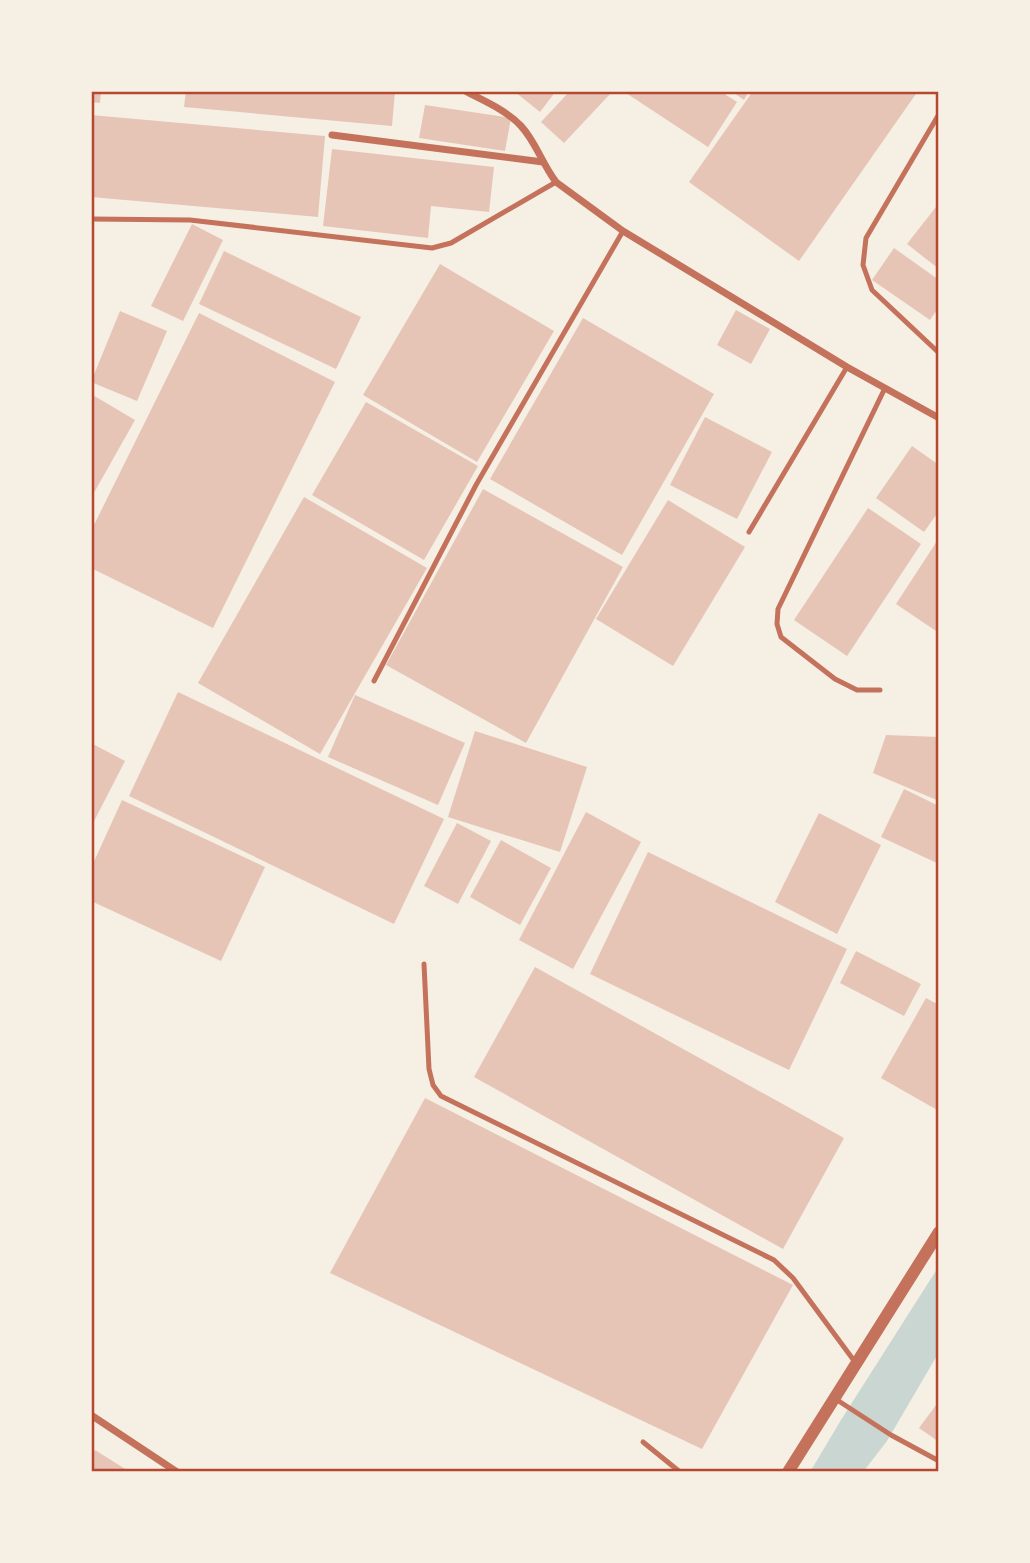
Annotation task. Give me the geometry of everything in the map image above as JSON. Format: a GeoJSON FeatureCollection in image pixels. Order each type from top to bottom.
{"type":"FeatureCollection","features":[{"type":"Feature","properties":{"kind":"street"},"geometry":{"type":"LineString","coordinates":[[465,91],[509,115],[522,127],[556,182],[623,231],[847,367],[939,418]]}},
{"type":"Feature","properties":{"kind":"street"},"geometry":{"type":"LineString","coordinates":[[332,135],[543,162]]}},
{"type":"Feature","properties":{"kind":"street"},"geometry":{"type":"LineString","coordinates":[[788,1472],[939,1232]]}},
{"type":"Feature","properties":{"kind":"street"},"geometry":{"type":"LineString","coordinates":[[91,1415],[177,1472]]}},
{"type":"Feature","properties":{"kind":"lane"},"geometry":{"type":"LineString","coordinates":[[939,114],[866,238],[863,265],[872,290],[939,353]]}},
{"type":"Feature","properties":{"kind":"lane"},"geometry":{"type":"LineString","coordinates":[[91,219],[190,220],[432,248],[451,243],[556,182]]}},
{"type":"Feature","properties":{"kind":"lane"},"geometry":{"type":"LineString","coordinates":[[374,681],[476,485],[623,231]]}},
{"type":"Feature","properties":{"kind":"lane"},"geometry":{"type":"LineString","coordinates":[[749,532],[847,367]]}},
{"type":"Feature","properties":{"kind":"lane"},"geometry":{"type":"LineString","coordinates":[[880,690],[857,690],[835,679],[781,636],[777,624],[778,609],[885,388]]}},
{"type":"Feature","properties":{"kind":"lane"},"geometry":{"type":"LineString","coordinates":[[424,964],[429,1069],[433,1085],[441,1096],[774,1260],[793,1278],[855,1363]]}},
{"type":"Feature","properties":{"kind":"lane"},"geometry":{"type":"LineString","coordinates":[[835,1398],[891,1435],[939,1461]]}},
{"type":"Feature","properties":{"kind":"lane"},"geometry":{"type":"LineString","coordinates":[[643,1442],[680,1472]]}},
{"type":"Feature","properties":{"kind":"shaded area"},"geometry":{"type":"Polygon","coordinates":[[[939,1266],[939,1352],[887,1441],[863,1472],[810,1472],[841,1420],[939,1266]]]}},
{"type":"Feature","properties":{"kind":"building"},"geometry":{"type":"Polygon","coordinates":[[[91,91],[101,91],[100,103],[91,102],[91,91]]]}},
{"type":"Feature","properties":{"kind":"building"},"geometry":{"type":"Polygon","coordinates":[[[186,91],[395,91],[392,126],[184,107],[186,91]]]}},
{"type":"Feature","properties":{"kind":"building"},"geometry":{"type":"Polygon","coordinates":[[[514,91],[556,91],[540,112],[514,91]]]}},
{"type":"Feature","properties":{"kind":"building"},"geometry":{"type":"Polygon","coordinates":[[[570,91],[611,93],[564,143],[541,122],[570,91]]]}},
{"type":"Feature","properties":{"kind":"building"},"geometry":{"type":"Polygon","coordinates":[[[623,91],[720,91],[737,102],[708,147],[623,91]]]}},
{"type":"Feature","properties":{"kind":"building"},"geometry":{"type":"Polygon","coordinates":[[[731,91],[749,91],[744,100],[731,91]]]}},
{"type":"Feature","properties":{"kind":"building"},"geometry":{"type":"Polygon","coordinates":[[[753,91],[918,91],[799,261],[689,182],[753,91]]]}},
{"type":"Feature","properties":{"kind":"building"},"geometry":{"type":"Polygon","coordinates":[[[425,105],[511,118],[505,151],[419,138],[425,105]]]}},
{"type":"Feature","properties":{"kind":"building"},"geometry":{"type":"Polygon","coordinates":[[[91,115],[325,136],[318,217],[91,197],[91,115]]]}},
{"type":"Feature","properties":{"kind":"building"},"geometry":{"type":"Polygon","coordinates":[[[332,149],[494,167],[489,212],[431,206],[428,238],[323,226],[332,149]]]}},
{"type":"Feature","properties":{"kind":"building"},"geometry":{"type":"Polygon","coordinates":[[[939,203],[939,269],[907,244],[939,203]]]}},
{"type":"Feature","properties":{"kind":"building"},"geometry":{"type":"Polygon","coordinates":[[[192,224],[223,240],[183,321],[151,306],[192,224]]]}},
{"type":"Feature","properties":{"kind":"building"},"geometry":{"type":"Polygon","coordinates":[[[894,248],[939,280],[939,307],[930,320],[872,280],[894,248]]]}},
{"type":"Feature","properties":{"kind":"building"},"geometry":{"type":"Polygon","coordinates":[[[224,251],[361,317],[336,369],[199,304],[224,251]]]}},
{"type":"Feature","properties":{"kind":"building"},"geometry":{"type":"Polygon","coordinates":[[[440,264],[554,331],[477,462],[363,395],[440,264]]]}},
{"type":"Feature","properties":{"kind":"building"},"geometry":{"type":"Polygon","coordinates":[[[736,310],[770,329],[751,364],[717,345],[736,310]]]}},
{"type":"Feature","properties":{"kind":"building"},"geometry":{"type":"Polygon","coordinates":[[[120,311],[167,331],[137,401],[91,382],[120,311]]]}},
{"type":"Feature","properties":{"kind":"building"},"geometry":{"type":"Polygon","coordinates":[[[199,313],[335,382],[213,628],[91,568],[91,531],[199,313]]]}},
{"type":"Feature","properties":{"kind":"building"},"geometry":{"type":"Polygon","coordinates":[[[583,318],[714,394],[622,555],[490,479],[583,318]]]}},
{"type":"Feature","properties":{"kind":"building"},"geometry":{"type":"Polygon","coordinates":[[[91,394],[135,420],[91,498],[91,394]]]}},
{"type":"Feature","properties":{"kind":"building"},"geometry":{"type":"Polygon","coordinates":[[[366,402],[478,466],[424,560],[312,495],[366,402]]]}},
{"type":"Feature","properties":{"kind":"building"},"geometry":{"type":"Polygon","coordinates":[[[705,417],[772,452],[737,519],[670,485],[705,417]]]}},
{"type":"Feature","properties":{"kind":"building"},"geometry":{"type":"Polygon","coordinates":[[[912,446],[939,465],[939,511],[924,532],[876,498],[912,446]]]}},
{"type":"Feature","properties":{"kind":"building"},"geometry":{"type":"Polygon","coordinates":[[[483,489],[623,567],[526,743],[386,665],[483,489]]]}},
{"type":"Feature","properties":{"kind":"building"},"geometry":{"type":"Polygon","coordinates":[[[304,497],[427,568],[320,754],[198,683],[304,497]]]}},
{"type":"Feature","properties":{"kind":"building"},"geometry":{"type":"Polygon","coordinates":[[[668,500],[745,547],[673,666],[596,619],[668,500]]]}},
{"type":"Feature","properties":{"kind":"building"},"geometry":{"type":"Polygon","coordinates":[[[868,508],[921,544],[847,656],[794,620],[868,508]]]}},
{"type":"Feature","properties":{"kind":"building"},"geometry":{"type":"Polygon","coordinates":[[[939,538],[939,633],[896,604],[939,538]]]}},
{"type":"Feature","properties":{"kind":"building"},"geometry":{"type":"Polygon","coordinates":[[[178,692],[444,819],[394,924],[129,796],[178,692]]]}},
{"type":"Feature","properties":{"kind":"building"},"geometry":{"type":"Polygon","coordinates":[[[355,695],[465,743],[438,805],[328,757],[355,695]]]}},
{"type":"Feature","properties":{"kind":"building"},"geometry":{"type":"Polygon","coordinates":[[[475,731],[587,767],[560,852],[448,817],[475,731]]]}},
{"type":"Feature","properties":{"kind":"building"},"geometry":{"type":"Polygon","coordinates":[[[886,735],[939,737],[939,801],[873,773],[886,735]]]}},
{"type":"Feature","properties":{"kind":"building"},"geometry":{"type":"Polygon","coordinates":[[[91,743],[125,761],[91,827],[91,743]]]}},
{"type":"Feature","properties":{"kind":"building"},"geometry":{"type":"Polygon","coordinates":[[[904,789],[939,806],[939,864],[881,837],[904,789]]]}},
{"type":"Feature","properties":{"kind":"building"},"geometry":{"type":"Polygon","coordinates":[[[122,800],[265,867],[221,961],[91,901],[91,868],[122,800]]]}},
{"type":"Feature","properties":{"kind":"building"},"geometry":{"type":"Polygon","coordinates":[[[586,812],[641,842],[573,969],[519,940],[586,812]]]}},
{"type":"Feature","properties":{"kind":"building"},"geometry":{"type":"Polygon","coordinates":[[[819,813],[881,845],[837,934],[775,902],[819,813]]]}},
{"type":"Feature","properties":{"kind":"building"},"geometry":{"type":"Polygon","coordinates":[[[457,823],[491,841],[458,904],[424,886],[457,823]]]}},
{"type":"Feature","properties":{"kind":"building"},"geometry":{"type":"Polygon","coordinates":[[[501,840],[551,868],[520,925],[470,897],[501,840]]]}},
{"type":"Feature","properties":{"kind":"building"},"geometry":{"type":"Polygon","coordinates":[[[648,852],[847,949],[789,1070],[590,974],[648,852]]]}},
{"type":"Feature","properties":{"kind":"building"},"geometry":{"type":"Polygon","coordinates":[[[856,951],[921,984],[904,1016],[840,983],[856,951]]]}},
{"type":"Feature","properties":{"kind":"building"},"geometry":{"type":"Polygon","coordinates":[[[535,967],[844,1138],[783,1249],[474,1077],[535,967]]]}},
{"type":"Feature","properties":{"kind":"building"},"geometry":{"type":"Polygon","coordinates":[[[926,998],[939,1005],[939,1111],[881,1078],[926,998]]]}},
{"type":"Feature","properties":{"kind":"building"},"geometry":{"type":"Polygon","coordinates":[[[425,1098],[793,1285],[702,1449],[330,1273],[425,1098]]]}},
{"type":"Feature","properties":{"kind":"building"},"geometry":{"type":"Polygon","coordinates":[[[939,1401],[939,1442],[919,1428],[939,1401]]]}},
{"type":"Feature","properties":{"kind":"building"},"geometry":{"type":"Polygon","coordinates":[[[95,1450],[130,1472],[91,1472],[91,1457],[95,1450]]]}}]}
